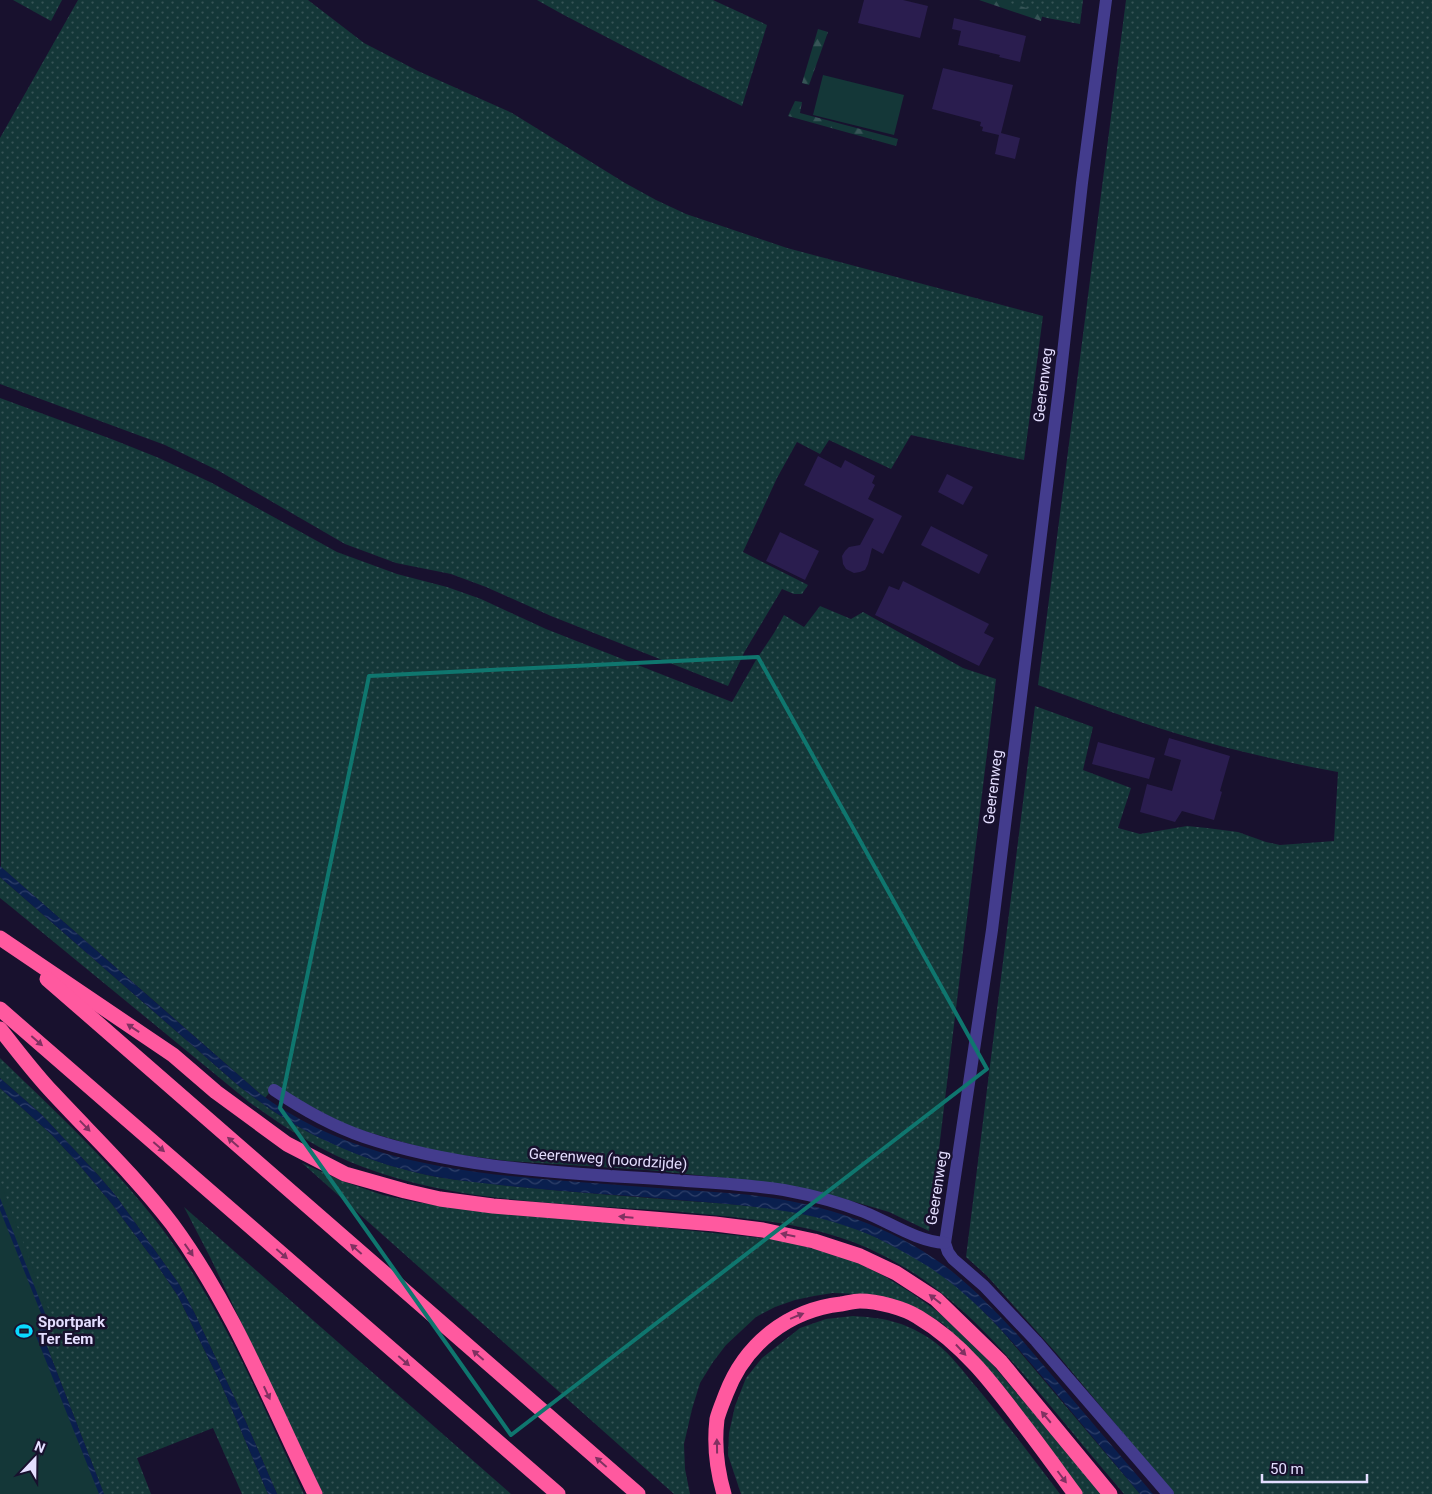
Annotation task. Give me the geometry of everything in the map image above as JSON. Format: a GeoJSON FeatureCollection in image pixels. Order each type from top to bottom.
{"type":"FeatureCollection","features":[{"type":"Feature","properties":{"kind":"highway"},"geometry":{"type":"LineString","coordinates":[[0,938],[638,1494]]}},
{"type":"Feature","properties":{"kind":"highway"},"geometry":{"type":"LineString","coordinates":[[0,938],[173,1055],[216,1092],[287,1144],[345,1174],[440,1199],[493,1206],[715,1224],[763,1230],[814,1241],[860,1256],[896,1273],[936,1299],[1001,1362],[1110,1494]]}},
{"type":"Feature","properties":{"kind":"highway"},"geometry":{"type":"LineString","coordinates":[[0,1009],[558,1494]]}},
{"type":"Feature","properties":{"kind":"highway"},"geometry":{"type":"LineString","coordinates":[[0,1029],[51,1091],[146,1192],[172,1224],[223,1304],[250,1354],[315,1494]]}},
{"type":"Feature","properties":{"kind":"highway"},"geometry":{"type":"LineString","coordinates":[[724,1494],[718,1474],[717,1418],[732,1378],[746,1357],[764,1338],[785,1321],[811,1310],[834,1304],[860,1301],[889,1306],[917,1316],[954,1341],[996,1388],[1075,1494]]}},
{"type":"Feature","properties":{"kind":"street","name":"Geerenweg"},"geometry":{"type":"LineString","coordinates":[[1106,0],[1082,183],[1060,389],[992,930],[945,1243],[953,1259],[984,1286],[1036,1341],[1168,1494]]}},
{"type":"Feature","properties":{"kind":"street","name":"Geerenweg (noordzijde)"},"geometry":{"type":"LineString","coordinates":[[274,1090],[303,1109],[363,1137],[437,1157],[530,1170],[723,1183],[784,1190],[823,1199],[864,1212],[924,1240],[945,1243]]}},
{"type":"Feature","properties":{"kind":"highlighted area"},"geometry":{"type":"Polygon","coordinates":[[[758,657],[987,1069],[511,1435],[280,1108],[369,676],[758,657]]]}},
{"type":"Feature","properties":{"kind":"green space"},"geometry":{"type":"Polygon","coordinates":[[[13,0],[62,0],[51,21],[13,0]]]}},
{"type":"Feature","properties":{"kind":"green space"},"geometry":{"type":"Polygon","coordinates":[[[78,0],[308,0],[364,43],[418,71],[512,113],[625,183],[686,214],[787,248],[1043,316],[1024,460],[911,435],[891,469],[829,440],[820,454],[797,442],[777,478],[743,552],[808,585],[802,594],[794,594],[782,589],[745,651],[728,686],[451,574],[396,563],[345,544],[219,471],[165,445],[0,384],[0,138],[78,0]]]}},
{"type":"Feature","properties":{"kind":"green space"},"geometry":{"type":"Polygon","coordinates":[[[537,0],[713,0],[767,25],[742,106],[537,0]]]}},
{"type":"Feature","properties":{"kind":"green space"},"geometry":{"type":"Polygon","coordinates":[[[979,0],[1000,0],[1043,13],[1041,21],[979,0]]]}},
{"type":"Feature","properties":{"kind":"green space"},"geometry":{"type":"Polygon","coordinates":[[[987,0],[1083,0],[1080,24],[1047,18],[987,0]]]}},
{"type":"Feature","properties":{"kind":"green space"},"geometry":{"type":"Polygon","coordinates":[[[1126,0],[1432,0],[1432,1494],[1174,1494],[1057,1354],[987,1276],[966,1257],[1035,706],[1093,727],[1083,770],[1131,788],[1118,828],[1140,834],[1187,826],[1207,828],[1238,832],[1280,845],[1334,841],[1338,772],[1258,755],[1160,729],[1038,685],[1126,0]]]}},
{"type":"Feature","properties":{"kind":"green space"},"geometry":{"type":"Polygon","coordinates":[[[818,29],[828,32],[809,85],[802,83],[818,29]]]}},
{"type":"Feature","properties":{"kind":"green space"},"geometry":{"type":"Polygon","coordinates":[[[823,75],[904,95],[894,135],[813,115],[823,75]]]}},
{"type":"Feature","properties":{"kind":"green space"},"geometry":{"type":"Polygon","coordinates":[[[795,101],[802,102],[800,113],[898,139],[896,146],[788,116],[795,101]]]}},
{"type":"Feature","properties":{"kind":"green space"},"geometry":{"type":"Polygon","coordinates":[[[0,398],[159,458],[212,483],[337,552],[397,574],[447,587],[481,599],[546,629],[732,702],[784,615],[804,627],[820,606],[851,619],[863,612],[963,668],[996,679],[929,1231],[889,1212],[845,1199],[754,1181],[647,1170],[508,1161],[438,1152],[350,1127],[274,1087],[265,1098],[1,867],[0,398]]]}},
{"type":"Feature","properties":{"kind":"green space"},"geometry":{"type":"Polygon","coordinates":[[[0,877],[240,1087],[302,1129],[354,1153],[402,1169],[456,1180],[791,1211],[851,1227],[900,1249],[946,1278],[983,1311],[1003,1332],[1140,1494],[1124,1494],[1025,1376],[970,1318],[929,1284],[882,1255],[839,1237],[794,1226],[660,1210],[573,1205],[487,1197],[403,1180],[348,1161],[304,1139],[249,1102],[0,898],[0,877]]]}},
{"type":"Feature","properties":{"kind":"green space"},"geometry":{"type":"Polygon","coordinates":[[[0,1058],[119,1176],[181,1255],[232,1342],[304,1494],[277,1494],[246,1422],[179,1284],[116,1196],[98,1175],[42,1115],[0,1078],[0,1058]]]}},
{"type":"Feature","properties":{"kind":"green space"},"geometry":{"type":"Polygon","coordinates":[[[0,1088],[52,1135],[76,1161],[112,1204],[178,1296],[222,1386],[268,1494],[242,1494],[213,1428],[137,1458],[151,1494],[104,1494],[46,1344],[0,1198],[0,1088]]]}},
{"type":"Feature","properties":{"kind":"green space"},"geometry":{"type":"Polygon","coordinates":[[[302,1163],[345,1182],[383,1195],[415,1202],[458,1208],[780,1240],[846,1257],[884,1276],[910,1292],[937,1311],[967,1338],[992,1364],[1102,1494],[1081,1494],[961,1341],[942,1323],[915,1308],[858,1294],[833,1293],[795,1300],[775,1307],[756,1317],[726,1345],[700,1383],[692,1409],[684,1444],[685,1469],[690,1494],[674,1494],[302,1163]]]}},
{"type":"Feature","properties":{"kind":"green space","name":"Sportpark Ter Eem"},"geometry":{"type":"Polygon","coordinates":[[[0,1181],[52,1319],[45,1344],[104,1494],[0,1494],[0,1181]]]}},
{"type":"Feature","properties":{"kind":"green space"},"geometry":{"type":"Polygon","coordinates":[[[184,1207],[511,1494],[323,1494],[210,1257],[184,1207]]]}},
{"type":"Feature","properties":{"kind":"green space"},"geometry":{"type":"Polygon","coordinates":[[[853,1316],[884,1319],[901,1324],[919,1332],[941,1347],[958,1364],[995,1409],[1060,1494],[741,1494],[728,1455],[729,1433],[735,1406],[746,1378],[762,1358],[800,1328],[826,1319],[853,1316]]]}},
{"type":"Feature","properties":{"kind":"water"},"geometry":{"type":"Polygon","coordinates":[[[0,866],[259,1093],[293,1115],[329,1133],[367,1148],[405,1159],[485,1173],[779,1199],[818,1207],[844,1215],[891,1234],[924,1252],[970,1287],[1016,1333],[1153,1494],[1140,1494],[1021,1351],[990,1318],[938,1273],[894,1247],[849,1227],[787,1211],[659,1198],[530,1188],[437,1177],[389,1165],[342,1148],[315,1136],[289,1121],[240,1087],[0,877],[0,866]]]}},
{"type":"Feature","properties":{"kind":"water"},"geometry":{"type":"Polygon","coordinates":[[[0,1078],[42,1115],[98,1175],[116,1196],[179,1284],[246,1422],[277,1494],[268,1494],[222,1386],[178,1296],[112,1204],[52,1135],[0,1088],[0,1078]]]}},
{"type":"Feature","properties":{"kind":"water"},"geometry":{"type":"Polygon","coordinates":[[[0,1198],[48,1321],[45,1336],[46,1344],[104,1494],[99,1494],[36,1336],[44,1321],[0,1210],[0,1198]]]}},
{"type":"Feature","properties":{"kind":"building"},"geometry":{"type":"Polygon","coordinates":[[[864,0],[903,0],[928,6],[920,38],[858,23],[864,0]]]}},
{"type":"Feature","properties":{"kind":"building"},"geometry":{"type":"Polygon","coordinates":[[[954,18],[1026,36],[1020,62],[958,45],[961,31],[952,29],[954,18]]]}},
{"type":"Feature","properties":{"kind":"building"},"geometry":{"type":"Polygon","coordinates":[[[943,68],[1013,85],[1001,133],[1020,138],[1015,159],[995,154],[999,135],[982,131],[981,122],[932,109],[943,68]]]}},
{"type":"Feature","properties":{"kind":"building"},"geometry":{"type":"Polygon","coordinates":[[[818,456],[841,468],[845,460],[875,476],[872,483],[875,485],[868,499],[902,516],[883,554],[872,548],[865,570],[860,572],[854,573],[846,569],[842,556],[849,547],[860,545],[874,519],[804,485],[818,456]]]}},
{"type":"Feature","properties":{"kind":"building"},"geometry":{"type":"Polygon","coordinates":[[[947,474],[973,487],[963,505],[938,492],[947,474]]]}},
{"type":"Feature","properties":{"kind":"building"},"geometry":{"type":"Polygon","coordinates":[[[931,526],[988,555],[979,574],[921,545],[931,526]]]}},
{"type":"Feature","properties":{"kind":"building"},"geometry":{"type":"Polygon","coordinates":[[[780,532],[819,551],[805,580],[766,561],[780,532]]]}},
{"type":"Feature","properties":{"kind":"building"},"geometry":{"type":"Polygon","coordinates":[[[903,581],[989,624],[984,633],[994,638],[979,666],[875,615],[889,586],[899,590],[903,581]]]}},
{"type":"Feature","properties":{"kind":"building"},"geometry":{"type":"Polygon","coordinates":[[[1169,738],[1230,756],[1214,820],[1182,811],[1175,822],[1140,812],[1147,784],[1172,791],[1181,760],[1164,755],[1169,738]]]}},
{"type":"Feature","properties":{"kind":"building"},"geometry":{"type":"Polygon","coordinates":[[[1098,742],[1155,758],[1149,779],[1092,764],[1098,742]]]}},
{"type":"Feature","properties":{"kind":"place","name":"Sportpark Ter Eem"},"geometry":{"type":"Point","coordinates":[24,1331]}}]}
